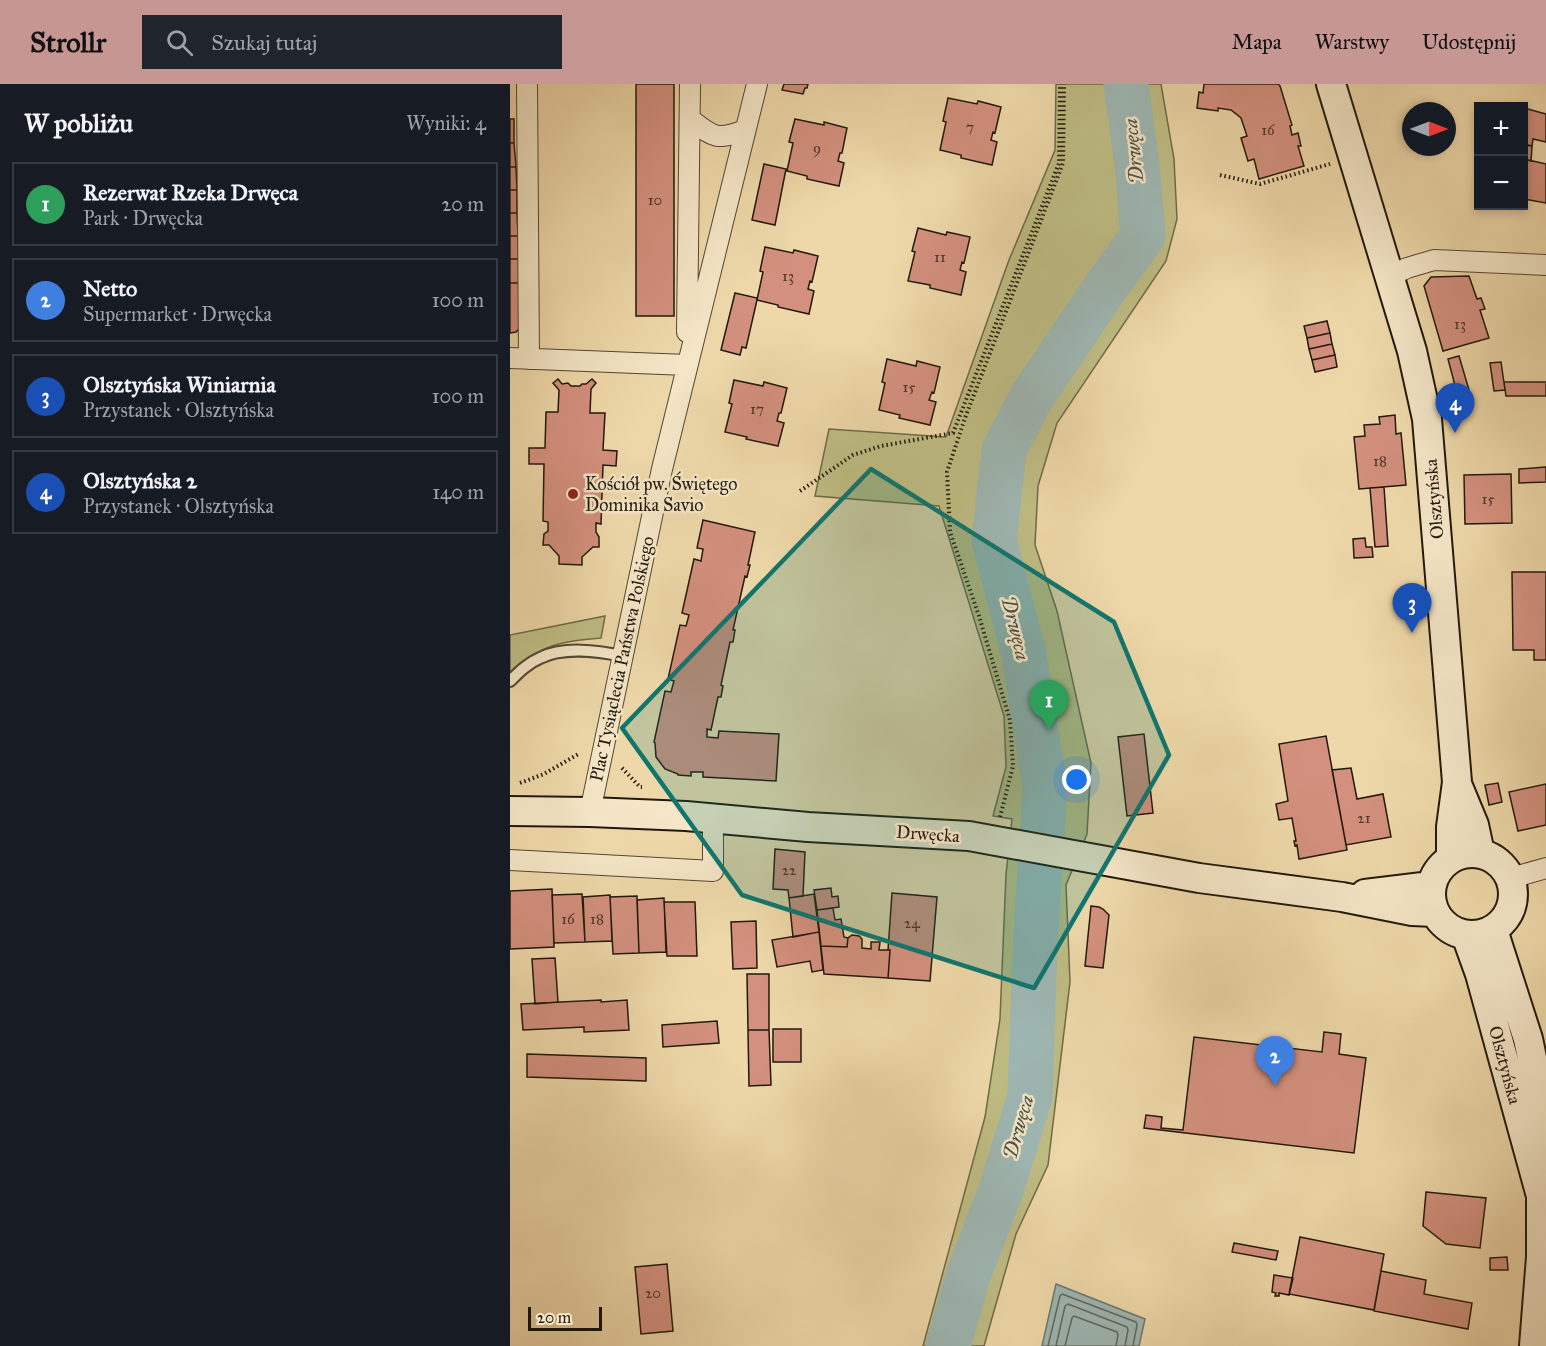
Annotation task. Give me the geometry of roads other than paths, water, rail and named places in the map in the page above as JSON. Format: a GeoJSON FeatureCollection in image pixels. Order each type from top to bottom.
{"type":"FeatureCollection","features":[{"type":"Feature","properties":{"kind":"street"},"geometry":{"type":"LineString","coordinates":[[527,84],[520,358],[687,365]]}},
{"type":"Feature","properties":{"kind":"street","name":"Plac Tysiąclecia Państwa Polskiego"},"geometry":{"type":"LineString","coordinates":[[687,365],[690,84]]}},
{"type":"Feature","properties":{"kind":"street","name":"Plac Tysiąclecia Państwa Polskiego"},"geometry":{"type":"LineString","coordinates":[[590,812],[662,469],[757,84]]}},
{"type":"Feature","properties":{"kind":"street","name":"Olsztyńska"},"geometry":{"type":"LineString","coordinates":[[1331,84],[1412,351],[1427,419],[1457,782],[1451,826],[1451,858]]}},
{"type":"Feature","properties":{"kind":"street"},"geometry":{"type":"LineString","coordinates":[[690,119],[708,134],[719,137],[745,130]]}},
{"type":"Feature","properties":{"kind":"street"},"geometry":{"type":"LineString","coordinates":[[1389,276],[1434,260],[1546,265]]}},
{"type":"Feature","properties":{"kind":"street","name":"Olsztyńska"},"geometry":{"type":"LineString","coordinates":[[1457,782],[1474,825],[1480,854]]}},
{"type":"Feature","properties":{"kind":"street","name":"Drwęcka"},"geometry":{"type":"LineString","coordinates":[[510,812],[590,812],[686,816],[808,827],[969,836],[1005,832],[1074,855],[1199,878],[1342,897],[1412,911],[1433,899]]}},
{"type":"Feature","properties":{"kind":"street"},"geometry":{"type":"LineString","coordinates":[[510,860],[713,871],[713,819]]}},
{"type":"Feature","properties":{"kind":"street"},"geometry":{"type":"LineString","coordinates":[[1474,852],[1480,854],[1496,860],[1504,868],[1514,890],[1513,902],[1502,923],[1480,932],[1459,933],[1448,928],[1440,920],[1433,899],[1435,875],[1451,858],[1474,852]]}},
{"type":"Feature","properties":{"kind":"street"},"geometry":{"type":"LineString","coordinates":[[1510,878],[1546,868]]}},
{"type":"Feature","properties":{"kind":"street","name":"Olsztyńska"},"geometry":{"type":"LineString","coordinates":[[1480,932],[1528,1039],[1546,1124]]}},
{"type":"Feature","properties":{"kind":"street","name":"Olsztyńska"},"geometry":{"type":"LineString","coordinates":[[1480,932],[1480,974],[1543,1196]]}},
{"type":"Feature","properties":{"kind":"street","name":"Olsztyńska"},"geometry":{"type":"LineString","coordinates":[[1534,1346],[1541,1257],[1546,1137]]}},
{"type":"Feature","properties":{"kind":"lane"},"geometry":{"type":"LineString","coordinates":[[510,681],[533,662],[551,654],[589,651],[623,656]]}},
{"type":"Feature","properties":{"kind":"water"},"geometry":{"type":"Polygon","coordinates":[[[1056,1284],[1145,1319],[1139,1346],[1042,1346],[1056,1284]]]}},
{"type":"Feature","properties":{"kind":"waterway","name":"Drwęca"},"geometry":{"type":"LineString","coordinates":[[948,1346],[968,1276],[1001,1190],[1030,1096],[1035,949],[1045,788],[1024,655],[994,540],[1004,450],[1031,398],[1143,236],[1137,165],[1126,84]]}},
{"type":"Feature","properties":{"kind":"place","name":"Olsztyńska 2"},"geometry":{"type":"Point","coordinates":[1455,433]}},
{"type":"Feature","properties":{"kind":"place","name":"Kościół pw. Świętego Dominika Savio"},"geometry":{"type":"Point","coordinates":[573,494]}},
{"type":"Feature","properties":{"kind":"place","name":"Olsztyńska Winiarnia"},"geometry":{"type":"Point","coordinates":[1412,633]}},
{"type":"Feature","properties":{"kind":"place","name":"Rezerwat Rzeka Drwęca"},"geometry":{"type":"Point","coordinates":[1049,730]}},
{"type":"Feature","properties":{"kind":"place","name":"Netto"},"geometry":{"type":"Point","coordinates":[1275,1086]}}]}
